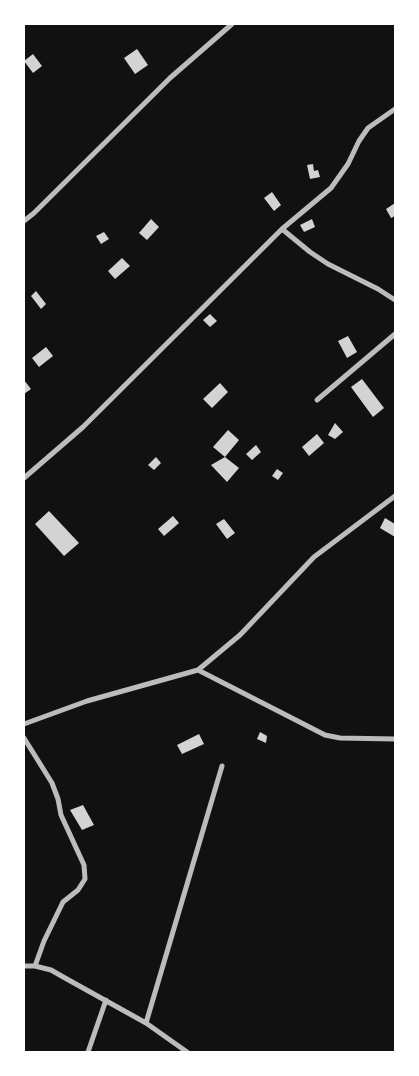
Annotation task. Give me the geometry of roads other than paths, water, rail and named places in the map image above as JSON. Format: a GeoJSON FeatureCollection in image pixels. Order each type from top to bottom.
{"type":"FeatureCollection","features":[{"type":"Feature","properties":{"kind":"street"},"geometry":{"type":"LineString","coordinates":[[24,221],[170,78],[232,24]]}},
{"type":"Feature","properties":{"kind":"street"},"geometry":{"type":"LineString","coordinates":[[24,478],[82,427],[282,228],[331,188],[348,164],[359,141],[368,128],[395,109]]}},
{"type":"Feature","properties":{"kind":"street"},"geometry":{"type":"LineString","coordinates":[[282,228],[310,252],[328,264],[378,289],[395,300]]}},
{"type":"Feature","properties":{"kind":"street"},"geometry":{"type":"LineString","coordinates":[[317,400],[395,334]]}},
{"type":"Feature","properties":{"kind":"street"},"geometry":{"type":"LineString","coordinates":[[24,724],[87,701],[198,670],[240,635],[314,557],[395,496]]}},
{"type":"Feature","properties":{"kind":"street"},"geometry":{"type":"LineString","coordinates":[[198,670],[324,735],[340,738],[395,740]]}},
{"type":"Feature","properties":{"kind":"street"},"geometry":{"type":"LineString","coordinates":[[24,738],[52,783],[61,815],[84,865],[86,879],[78,890],[63,902],[44,941],[35,966]]}},
{"type":"Feature","properties":{"kind":"street"},"geometry":{"type":"LineString","coordinates":[[146,1023],[222,766]]}},
{"type":"Feature","properties":{"kind":"street"},"geometry":{"type":"LineString","coordinates":[[24,966],[35,966],[51,970],[146,1023],[187,1052]]}},
{"type":"Feature","properties":{"kind":"street"},"geometry":{"type":"LineString","coordinates":[[88,1052],[106,1000]]}}]}
